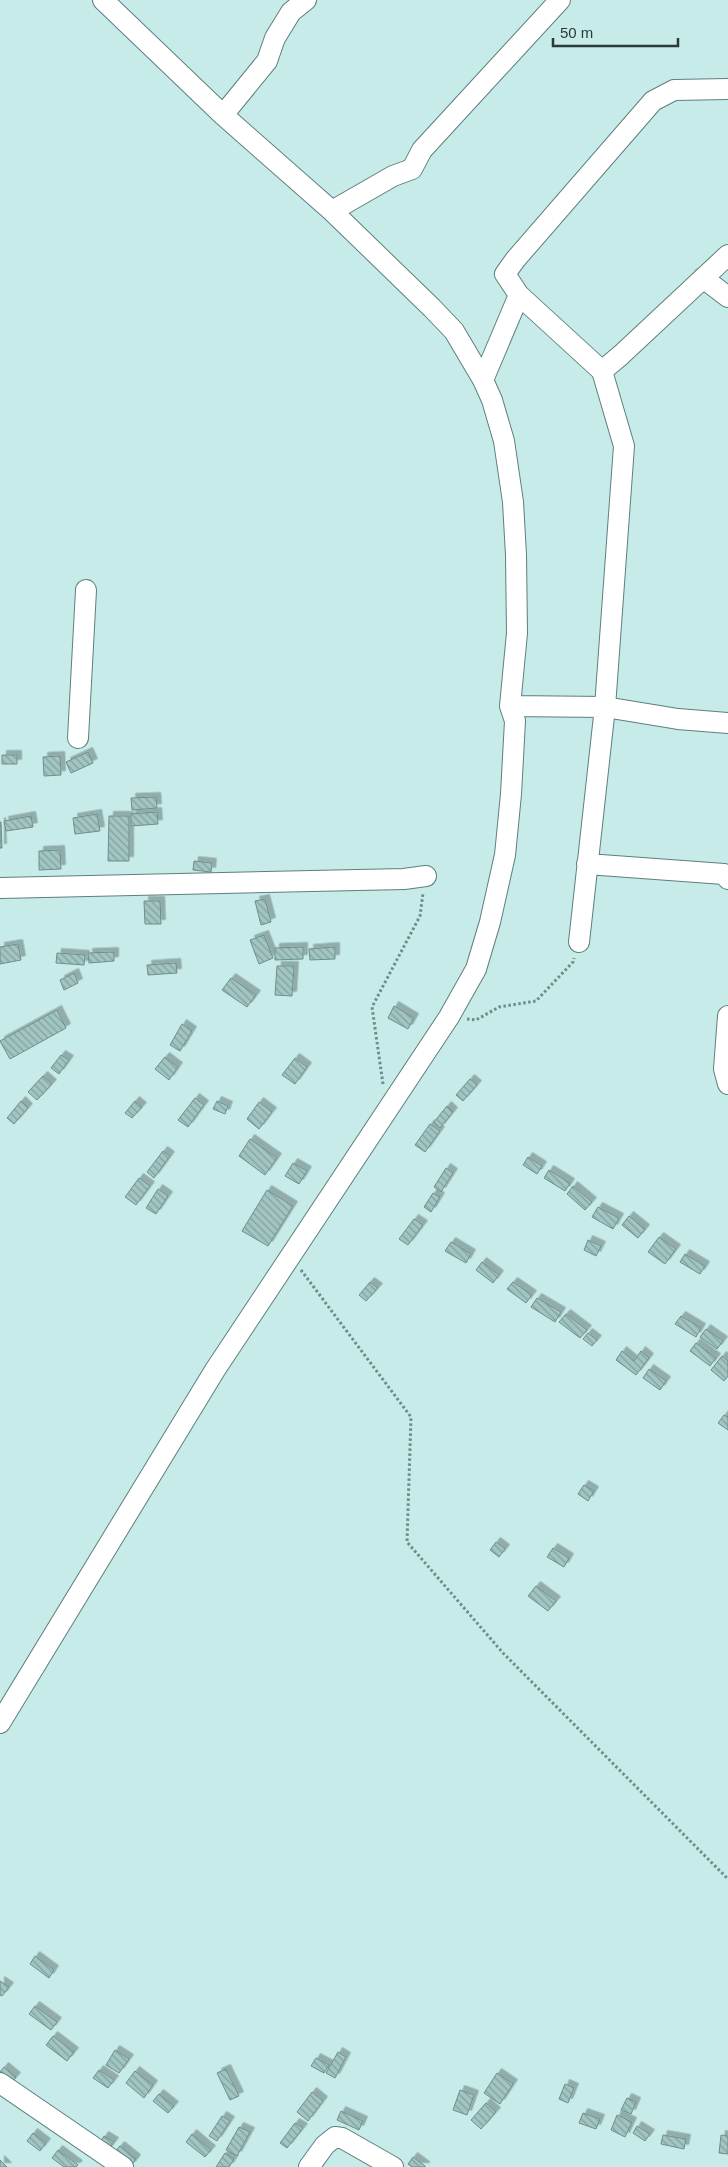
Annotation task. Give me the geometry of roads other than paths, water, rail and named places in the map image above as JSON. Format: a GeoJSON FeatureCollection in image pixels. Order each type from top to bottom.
{"type":"FeatureCollection","features":[{"type":"Feature","properties":{"kind":"street"},"geometry":{"type":"LineString","coordinates":[[0,1723],[215,1370],[391,1106],[449,1016],[476,969],[490,922],[505,855],[511,794],[515,721],[510,706],[517,633],[513,502],[504,441],[492,400],[483,380],[448,326],[419,294],[332,211],[223,114],[103,0]]}},
{"type":"Feature","properties":{"kind":"street"},"geometry":{"type":"LineString","coordinates":[[223,114],[266,61],[275,38],[291,12],[306,0]]}},
{"type":"Feature","properties":{"kind":"street"},"geometry":{"type":"LineString","coordinates":[[332,211],[393,176],[412,169],[422,150],[560,0]]}},
{"type":"Feature","properties":{"kind":"street"},"geometry":{"type":"LineString","coordinates":[[579,942],[605,707],[624,446],[602,371],[519,295],[505,274],[514,260],[652,101],[674,90],[728,89]]}},
{"type":"Feature","properties":{"kind":"street"},"geometry":{"type":"LineString","coordinates":[[602,371],[728,254]]}},
{"type":"Feature","properties":{"kind":"street"},"geometry":{"type":"LineString","coordinates":[[703,278],[728,297]]}},
{"type":"Feature","properties":{"kind":"street"},"geometry":{"type":"LineString","coordinates":[[483,380],[519,295]]}},
{"type":"Feature","properties":{"kind":"street"},"geometry":{"type":"LineString","coordinates":[[78,738],[86,590]]}},
{"type":"Feature","properties":{"kind":"street"},"geometry":{"type":"LineString","coordinates":[[510,706],[605,707],[678,719],[728,723]]}},
{"type":"Feature","properties":{"kind":"street"},"geometry":{"type":"LineString","coordinates":[[587,864],[724,874],[728,879]]}},
{"type":"Feature","properties":{"kind":"street"},"geometry":{"type":"LineString","coordinates":[[0,888],[404,879],[426,876]]}},
{"type":"Feature","properties":{"kind":"street"},"geometry":{"type":"LineString","coordinates":[[728,1016],[724,1069],[728,1084]]}},
{"type":"Feature","properties":{"kind":"street"},"geometry":{"type":"LineString","coordinates":[[0,2083],[123,2167]]}},
{"type":"Feature","properties":{"kind":"street"},"geometry":{"type":"LineString","coordinates":[[309,2167],[325,2145],[335,2137],[342,2138],[393,2167]]}}]}
